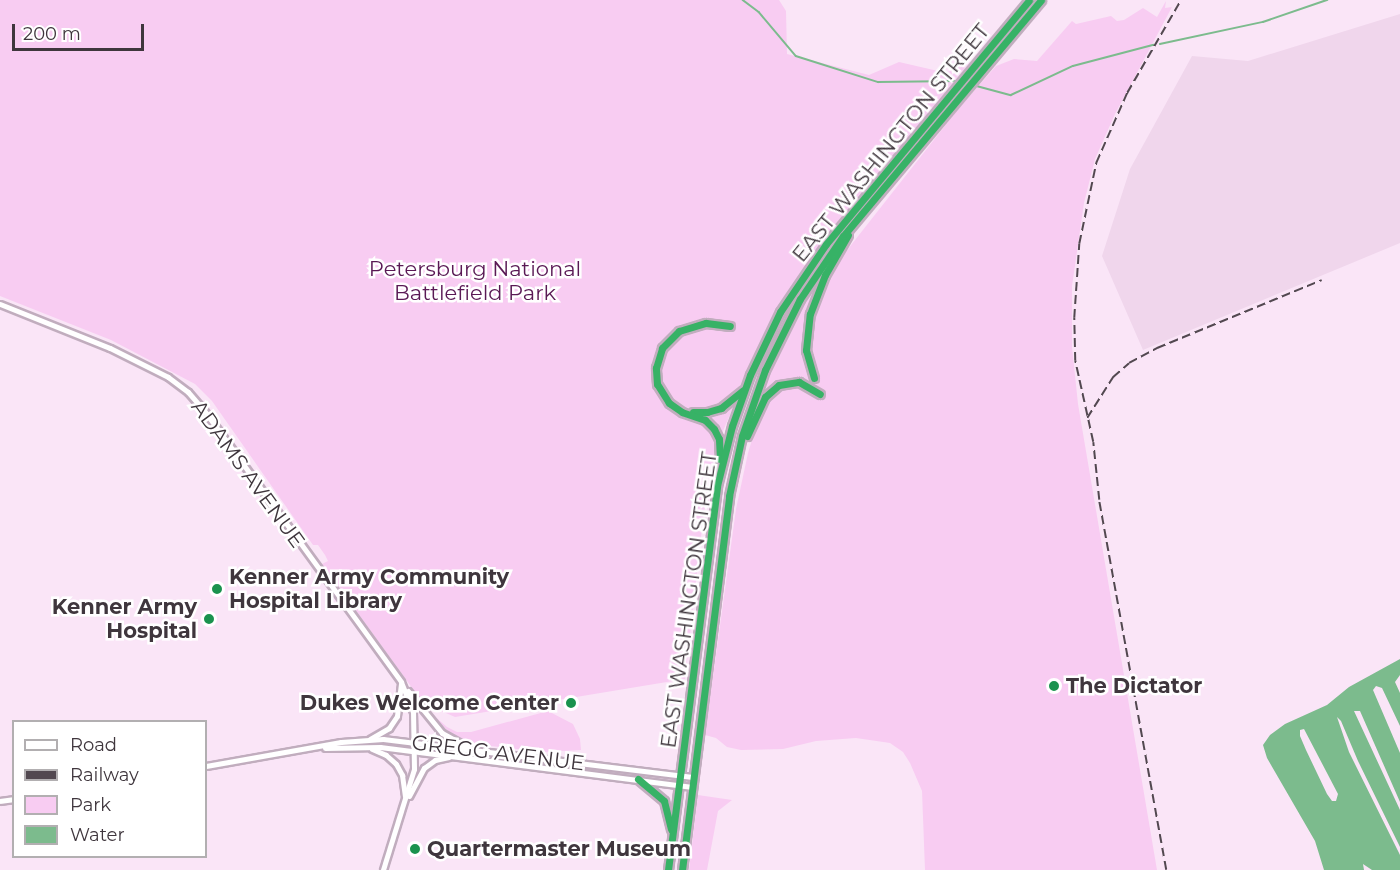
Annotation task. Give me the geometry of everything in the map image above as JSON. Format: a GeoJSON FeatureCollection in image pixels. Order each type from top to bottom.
{"type":"FeatureCollection","features":[{"type":"Feature","properties":{"kind":"highway","name":"EAST WASHINGTON STREET"},"geometry":{"type":"LineString","coordinates":[[668,870],[711,530],[721,470],[745,388],[772,327],[807,269],[1029,0]]}},
{"type":"Feature","properties":{"kind":"highway","name":"EAST WASHINGTON STREET"},"geometry":{"type":"LineString","coordinates":[[682,870],[726,520],[736,460],[757,391],[784,328],[815,275],[859,216],[1041,0]]}},
{"type":"Feature","properties":{"kind":"highway"},"geometry":{"type":"LineString","coordinates":[[814,378],[806,350],[810,314],[825,275],[859,216]]}},
{"type":"Feature","properties":{"kind":"highway"},"geometry":{"type":"LineString","coordinates":[[721,470],[720,445],[714,429],[705,420],[679,411],[666,400],[657,384],[656,368],[662,348],[679,331],[706,323],[730,328],[698,328],[675,337],[666,347],[660,361],[661,384],[674,403],[696,413],[721,408],[745,388]]}},
{"type":"Feature","properties":{"kind":"highway"},"geometry":{"type":"LineString","coordinates":[[736,460],[758,410],[773,388],[783,383],[796,381],[809,385],[820,394]]}},
{"type":"Feature","properties":{"kind":"highway"},"geometry":{"type":"LineString","coordinates":[[638,779],[664,801],[672,839]]}},
{"type":"Feature","properties":{"kind":"street","name":"ADAMS AVENUE"},"geometry":{"type":"LineString","coordinates":[[0,304],[110,348],[168,377],[188,392],[401,682],[414,711],[416,751],[414,769],[403,809],[383,870]]}},
{"type":"Feature","properties":{"kind":"street"},"geometry":{"type":"LineString","coordinates":[[369,740],[384,732],[393,722],[399,710],[401,682]]}},
{"type":"Feature","properties":{"kind":"street"},"geometry":{"type":"LineString","coordinates":[[401,682],[442,733],[474,750]]}},
{"type":"Feature","properties":{"kind":"street","name":"GREGG AVENUE"},"geometry":{"type":"LineString","coordinates":[[207,766],[369,740],[416,742],[693,777]]}},
{"type":"Feature","properties":{"kind":"street"},"geometry":{"type":"LineString","coordinates":[[361,746],[381,752],[396,764],[404,781],[403,809]]}},
{"type":"Feature","properties":{"kind":"street","name":"GREGG AVENUE"},"geometry":{"type":"LineString","coordinates":[[303,750],[361,746],[416,751],[692,787]]}},
{"type":"Feature","properties":{"kind":"street"},"geometry":{"type":"LineString","coordinates":[[403,809],[424,768],[435,760],[457,756]]}},
{"type":"Feature","properties":{"kind":"street"},"geometry":{"type":"LineString","coordinates":[[620,768],[620,777]]}},
{"type":"Feature","properties":{"kind":"shaded area"},"geometry":{"type":"Polygon","coordinates":[[[1400,14],[1400,243],[1143,350],[1102,256],[1130,169],[1192,56],[1248,61],[1400,14]]]}},
{"type":"Feature","properties":{"kind":"green space","name":"Petersburg National Battlefield Park"},"geometry":{"type":"Polygon","coordinates":[[[0,0],[779,0],[786,11],[787,54],[869,75],[899,62],[938,71],[948,70],[957,58],[962,56],[970,62],[810,258],[765,332],[718,443],[711,471],[703,520],[685,679],[455,717],[423,703],[322,564],[328,561],[318,545],[313,545],[212,401],[195,384],[111,340],[0,296],[0,0]]]}},
{"type":"Feature","properties":{"kind":"green space"},"geometry":{"type":"Polygon","coordinates":[[[1166,1],[1165,8],[1172,7],[1115,114],[1095,159],[1084,203],[1072,286],[1072,347],[1078,404],[1157,870],[925,870],[922,791],[903,752],[890,743],[856,738],[816,741],[783,749],[741,750],[727,747],[716,738],[705,735],[736,509],[748,453],[766,392],[763,393],[762,390],[785,338],[822,271],[833,268],[959,108],[996,66],[1014,59],[1037,61],[1072,21],[1076,24],[1111,16],[1117,21],[1124,20],[1143,8],[1157,17],[1166,1]]]}},
{"type":"Feature","properties":{"kind":"green space"},"geometry":{"type":"Polygon","coordinates":[[[548,711],[573,724],[580,739],[581,750],[542,752],[466,743],[451,735],[432,714],[457,732],[471,732],[548,711]]]}},
{"type":"Feature","properties":{"kind":"green space"},"geometry":{"type":"Polygon","coordinates":[[[698,795],[732,800],[718,811],[707,870],[689,870],[698,795]]]}},
{"type":"Feature","properties":{"kind":"water"},"geometry":{"type":"Polygon","coordinates":[[[1400,659],[1400,675],[1395,682],[1400,693],[1400,726],[1382,688],[1376,686],[1373,690],[1400,753],[1400,802],[1360,711],[1354,711],[1400,810],[1400,847],[1341,721],[1337,717],[1349,752],[1400,855],[1400,870],[1372,870],[1363,864],[1364,870],[1324,870],[1315,841],[1267,758],[1263,745],[1270,735],[1285,724],[1327,705],[1349,687],[1400,659]],[[1304,729],[1300,730],[1300,736],[1327,794],[1332,801],[1336,801],[1338,794],[1304,729]]]}},
{"type":"Feature","properties":{"kind":"waterway"},"geometry":{"type":"LineString","coordinates":[[743,0],[759,12],[796,56],[878,82],[957,81]]}},
{"type":"Feature","properties":{"kind":"waterway"},"geometry":{"type":"LineString","coordinates":[[1160,44],[1263,22],[1327,0]]}},
{"type":"Feature","properties":{"kind":"waterway"},"geometry":{"type":"LineString","coordinates":[[973,85],[1011,95],[1073,66],[1153,45]]}},
{"type":"Feature","properties":{"kind":"railway"},"geometry":{"type":"LineString","coordinates":[[1166,870],[1099,500],[1093,442],[1075,361],[1074,318],[1079,244],[1096,163],[1127,93],[1181,0]]}},
{"type":"Feature","properties":{"kind":"railway"},"geometry":{"type":"LineString","coordinates":[[1087,418],[1113,377],[1129,363],[1157,348],[1322,280]]}},
{"type":"Feature","properties":{"kind":"place","name":"Kenner Army Community Hospital Library"},"geometry":{"type":"Point","coordinates":[217,589]}},
{"type":"Feature","properties":{"kind":"place","name":"Kenner Army Hospital"},"geometry":{"type":"Point","coordinates":[209,619]}},
{"type":"Feature","properties":{"kind":"place","name":"The Dictator"},"geometry":{"type":"Point","coordinates":[1054,686]}},
{"type":"Feature","properties":{"kind":"place","name":"Dukes Welcome Center"},"geometry":{"type":"Point","coordinates":[571,703]}},
{"type":"Feature","properties":{"kind":"place","name":"Quartermaster Museum"},"geometry":{"type":"Point","coordinates":[415,849]}}]}
